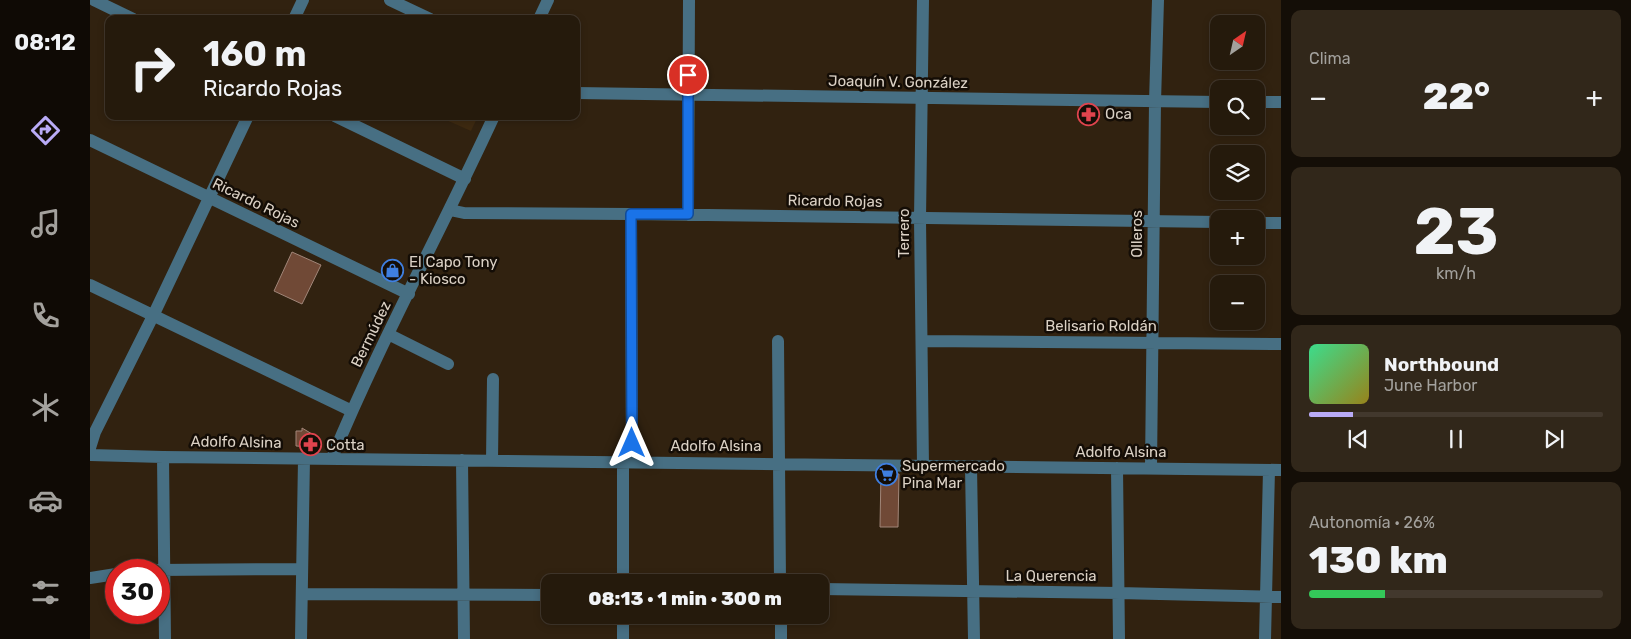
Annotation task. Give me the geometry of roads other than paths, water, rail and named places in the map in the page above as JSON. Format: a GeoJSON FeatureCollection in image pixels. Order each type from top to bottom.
{"type":"FeatureCollection","features":[{"type":"Feature","properties":{"kind":"street"},"geometry":{"type":"LineString","coordinates":[[94,0],[125,15]]}},
{"type":"Feature","properties":{"kind":"street"},"geometry":{"type":"LineString","coordinates":[[296,15],[303,0]]}},
{"type":"Feature","properties":{"kind":"street"},"geometry":{"type":"LineString","coordinates":[[390,0],[422,15]]}},
{"type":"Feature","properties":{"kind":"street"},"geometry":{"type":"LineString","coordinates":[[541,15],[548,0]]}},
{"type":"Feature","properties":{"kind":"street"},"geometry":{"type":"LineString","coordinates":[[688,214],[689,0]]}},
{"type":"Feature","properties":{"kind":"street","name":"Terrero"},"geometry":{"type":"LineString","coordinates":[[923,0],[920,219],[923,466]]}},
{"type":"Feature","properties":{"kind":"street","name":"Olleros"},"geometry":{"type":"LineString","coordinates":[[1151,468],[1153,221],[1158,0]]}},
{"type":"Feature","properties":{"kind":"street","name":"Joaquín V. González"},"geometry":{"type":"LineString","coordinates":[[580,93],[1210,102]]}},
{"type":"Feature","properties":{"kind":"street"},"geometry":{"type":"LineString","coordinates":[[1265,102],[1281,102]]}},
{"type":"Feature","properties":{"kind":"street"},"geometry":{"type":"LineString","coordinates":[[90,448],[93,431],[153,316],[246,120]]}},
{"type":"Feature","properties":{"kind":"street"},"geometry":{"type":"LineString","coordinates":[[343,120],[465,179]]}},
{"type":"Feature","properties":{"kind":"street","name":"Bermúdez"},"geometry":{"type":"LineString","coordinates":[[332,458],[388,334],[492,120]]}},
{"type":"Feature","properties":{"kind":"street","name":"Ricardo Rojas"},"geometry":{"type":"LineString","coordinates":[[90,140],[409,294]]}},
{"type":"Feature","properties":{"kind":"street","name":"Ricardo Rojas"},"geometry":{"type":"LineString","coordinates":[[450,210],[464,213],[688,214],[920,219],[1210,222]]}},
{"type":"Feature","properties":{"kind":"street"},"geometry":{"type":"LineString","coordinates":[[623,574],[628,462],[631,214]]}},
{"type":"Feature","properties":{"kind":"street"},"geometry":{"type":"LineString","coordinates":[[1265,223],[1281,223]]}},
{"type":"Feature","properties":{"kind":"street"},"geometry":{"type":"LineString","coordinates":[[90,285],[352,411]]}},
{"type":"Feature","properties":{"kind":"street"},"geometry":{"type":"LineString","coordinates":[[388,334],[448,364]]}},
{"type":"Feature","properties":{"kind":"street"},"geometry":{"type":"LineString","coordinates":[[778,342],[780,574]]}},
{"type":"Feature","properties":{"kind":"street","name":"Belisario Roldán"},"geometry":{"type":"LineString","coordinates":[[922,342],[1281,344]]}},
{"type":"Feature","properties":{"kind":"street"},"geometry":{"type":"LineString","coordinates":[[492,461],[493,378]]}},
{"type":"Feature","properties":{"kind":"street","name":"Adolfo Alsina"},"geometry":{"type":"LineString","coordinates":[[90,455],[1275,470]]}},
{"type":"Feature","properties":{"kind":"street"},"geometry":{"type":"LineString","coordinates":[[159,559],[163,457]]}},
{"type":"Feature","properties":{"kind":"street"},"geometry":{"type":"LineString","coordinates":[[301,639],[304,459]]}},
{"type":"Feature","properties":{"kind":"street"},"geometry":{"type":"LineString","coordinates":[[462,460],[464,639]]}},
{"type":"Feature","properties":{"kind":"street"},"geometry":{"type":"LineString","coordinates":[[971,467],[974,639]]}},
{"type":"Feature","properties":{"kind":"street"},"geometry":{"type":"LineString","coordinates":[[1117,468],[1119,639]]}},
{"type":"Feature","properties":{"kind":"street"},"geometry":{"type":"LineString","coordinates":[[1265,639],[1275,470]]}},
{"type":"Feature","properties":{"kind":"street"},"geometry":{"type":"LineString","coordinates":[[170,570],[302,569]]}},
{"type":"Feature","properties":{"kind":"street"},"geometry":{"type":"LineString","coordinates":[[90,578],[105,576]]}},
{"type":"Feature","properties":{"kind":"street","name":"La Querencia"},"geometry":{"type":"LineString","coordinates":[[829,589],[1281,597]]}},
{"type":"Feature","properties":{"kind":"street"},"geometry":{"type":"LineString","coordinates":[[302,594],[541,595]]}},
{"type":"Feature","properties":{"kind":"street"},"geometry":{"type":"LineString","coordinates":[[164,624],[165,639]]}},
{"type":"Feature","properties":{"kind":"street"},"geometry":{"type":"LineString","coordinates":[[623,624],[623,639]]}},
{"type":"Feature","properties":{"kind":"street"},"geometry":{"type":"LineString","coordinates":[[781,624],[781,639]]}},
{"type":"Feature","properties":{"kind":"place","name":"Oca"},"geometry":{"type":"Point","coordinates":[1089,114]}},
{"type":"Feature","properties":{"kind":"place","name":"El Capo Tony - Kiosco"},"geometry":{"type":"Point","coordinates":[393,271]}},
{"type":"Feature","properties":{"kind":"place","name":"Cotta"},"geometry":{"type":"Point","coordinates":[310,445]}},
{"type":"Feature","properties":{"kind":"place","name":"Supermercado Pina Mar"},"geometry":{"type":"Point","coordinates":[886,475]}}]}
